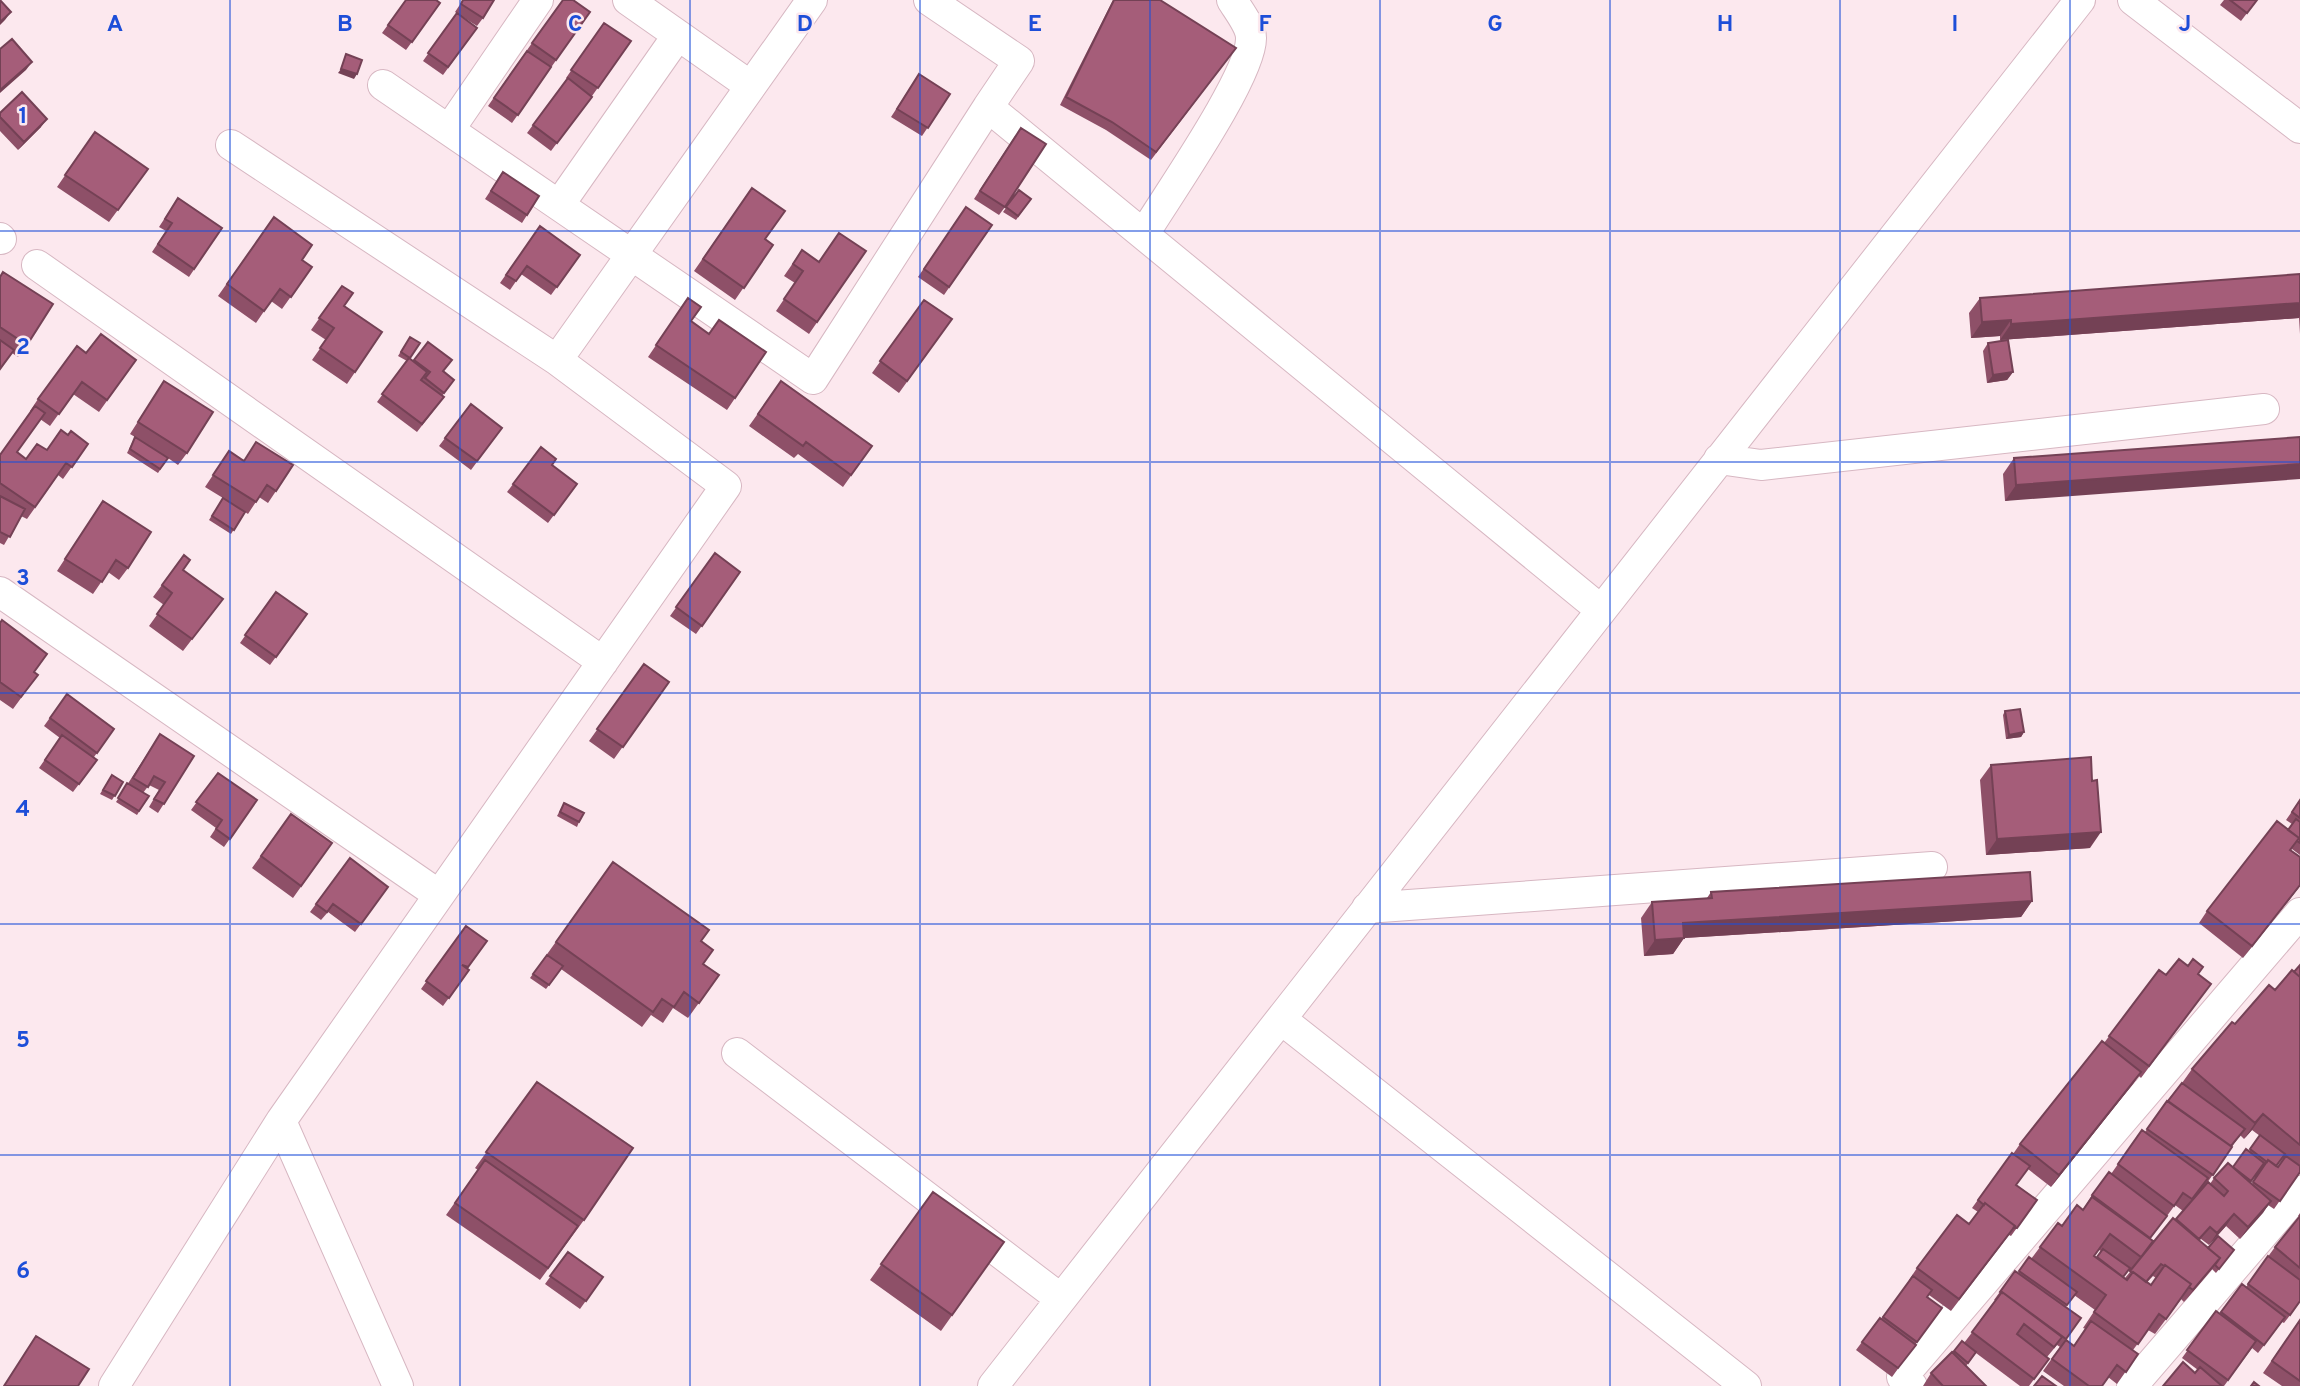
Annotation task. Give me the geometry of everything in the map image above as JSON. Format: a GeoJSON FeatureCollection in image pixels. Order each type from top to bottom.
{"type":"FeatureCollection","features":[{"type":"Feature","properties":{"kind":"street"},"geometry":{"type":"LineString","coordinates":[[449,130],[538,0]]}},
{"type":"Feature","properties":{"kind":"street"},"geometry":{"type":"LineString","coordinates":[[628,0],[749,85]]}},
{"type":"Feature","properties":{"kind":"street"},"geometry":{"type":"LineString","coordinates":[[557,360],[749,85],[812,0]]}},
{"type":"Feature","properties":{"kind":"street"},"geometry":{"type":"LineString","coordinates":[[383,85],[813,379],[1019,61],[929,0]]}},
{"type":"Feature","properties":{"kind":"street"},"geometry":{"type":"LineString","coordinates":[[1144,234],[1225,104],[1250,54],[1252,34],[1232,0]]}},
{"type":"Feature","properties":{"kind":"street"},"geometry":{"type":"LineString","coordinates":[[1005,1382],[1061,1299],[2080,0]]}},
{"type":"Feature","properties":{"kind":"street"},"geometry":{"type":"LineString","coordinates":[[2133,0],[2300,128]]}},
{"type":"Feature","properties":{"kind":"street"},"geometry":{"type":"LineString","coordinates":[[559,205],[678,35]]}},
{"type":"Feature","properties":{"kind":"street"},"geometry":{"type":"LineString","coordinates":[[988,107],[1601,610]]}},
{"type":"Feature","properties":{"kind":"street"},"geometry":{"type":"LineString","coordinates":[[114,1386],[281,1121],[726,486],[557,360],[231,145]]}},
{"type":"Feature","properties":{"kind":"street"},"geometry":{"type":"LineString","coordinates":[[37,265],[603,662]]}},
{"type":"Feature","properties":{"kind":"street"},"geometry":{"type":"LineString","coordinates":[[1719,459],[1761,465],[2264,409]]}},
{"type":"Feature","properties":{"kind":"street"},"geometry":{"type":"LineString","coordinates":[[0,592],[439,895]]}},
{"type":"Feature","properties":{"kind":"street"},"geometry":{"type":"LineString","coordinates":[[1367,908],[1932,867]]}},
{"type":"Feature","properties":{"kind":"street"},"geometry":{"type":"LineString","coordinates":[[1912,1386],[1902,1377],[2300,913]]}},
{"type":"Feature","properties":{"kind":"street"},"geometry":{"type":"LineString","coordinates":[[1282,1020],[1746,1386]]}},
{"type":"Feature","properties":{"kind":"street"},"geometry":{"type":"LineString","coordinates":[[737,1053],[1061,1299]]}},
{"type":"Feature","properties":{"kind":"street"},"geometry":{"type":"LineString","coordinates":[[281,1121],[398,1386]]}},
{"type":"Feature","properties":{"kind":"street"},"geometry":{"type":"LineString","coordinates":[[2132,1386],[2300,1191]]}},
{"type":"Feature","properties":{"kind":"building"},"geometry":{"type":"Polygon","coordinates":[[[0,0],[11,12],[0,22],[0,0]]]}},
{"type":"Feature","properties":{"kind":"building"},"geometry":{"type":"Polygon","coordinates":[[[406,0],[436,0],[440,3],[412,42],[388,25],[406,0]]]}},
{"type":"Feature","properties":{"kind":"building"},"geometry":{"type":"Polygon","coordinates":[[[463,0],[494,0],[483,18],[461,4],[463,0]]]}},
{"type":"Feature","properties":{"kind":"building"},"geometry":{"type":"Polygon","coordinates":[[[563,0],[573,0],[590,12],[556,60],[532,43],[563,0]]]}},
{"type":"Feature","properties":{"kind":"building"},"geometry":{"type":"Polygon","coordinates":[[[1114,0],[1160,0],[1236,48],[1156,152],[1112,122],[1066,97],[1114,0]]]}},
{"type":"Feature","properties":{"kind":"building"},"geometry":{"type":"Polygon","coordinates":[[[2230,0],[2257,0],[2247,13],[2230,0]]]}},
{"type":"Feature","properties":{"kind":"building"},"geometry":{"type":"Polygon","coordinates":[[[457,13],[477,28],[448,67],[428,53],[457,13]]]}},
{"type":"Feature","properties":{"kind":"building"},"geometry":{"type":"Polygon","coordinates":[[[604,23],[631,41],[598,88],[571,70],[604,23]]]}},
{"type":"Feature","properties":{"kind":"building"},"geometry":{"type":"Polygon","coordinates":[[[12,39],[32,62],[0,90],[0,49],[12,39]]]}},
{"type":"Feature","properties":{"kind":"building"},"geometry":{"type":"Polygon","coordinates":[[[527,51],[551,67],[518,115],[494,98],[527,51]]]}},
{"type":"Feature","properties":{"kind":"building"},"geometry":{"type":"Polygon","coordinates":[[[346,54],[362,60],[357,74],[341,69],[346,54]]]}},
{"type":"Feature","properties":{"kind":"building"},"geometry":{"type":"Polygon","coordinates":[[[919,74],[950,94],[928,128],[897,109],[919,74]]]}},
{"type":"Feature","properties":{"kind":"building"},"geometry":{"type":"Polygon","coordinates":[[[568,78],[592,97],[557,143],[533,125],[568,78]]]}},
{"type":"Feature","properties":{"kind":"building"},"geometry":{"type":"Polygon","coordinates":[[[22,92],[47,119],[24,142],[0,117],[0,113],[22,92]]]}},
{"type":"Feature","properties":{"kind":"building"},"geometry":{"type":"Polygon","coordinates":[[[1021,128],[1046,144],[1005,207],[980,191],[1021,128]]]}},
{"type":"Feature","properties":{"kind":"building"},"geometry":{"type":"Polygon","coordinates":[[[95,132],[148,169],[118,210],[65,175],[95,132]]]}},
{"type":"Feature","properties":{"kind":"building"},"geometry":{"type":"Polygon","coordinates":[[[503,172],[539,196],[527,215],[491,191],[503,172]]]}},
{"type":"Feature","properties":{"kind":"building"},"geometry":{"type":"Polygon","coordinates":[[[752,188],[785,211],[765,239],[773,245],[744,288],[703,259],[752,188]]]}},
{"type":"Feature","properties":{"kind":"building"},"geometry":{"type":"Polygon","coordinates":[[[1019,190],[1031,199],[1018,216],[1006,207],[1019,190]]]}},
{"type":"Feature","properties":{"kind":"building"},"geometry":{"type":"Polygon","coordinates":[[[178,198],[222,228],[194,269],[158,244],[172,223],[165,219],[178,198]]]}},
{"type":"Feature","properties":{"kind":"building"},"geometry":{"type":"Polygon","coordinates":[[[966,207],[992,225],[949,287],[924,269],[966,207]]]}},
{"type":"Feature","properties":{"kind":"building"},"geometry":{"type":"Polygon","coordinates":[[[274,217],[312,245],[302,260],[312,267],[291,297],[280,289],[264,311],[227,284],[274,217]]]}},
{"type":"Feature","properties":{"kind":"building"},"geometry":{"type":"Polygon","coordinates":[[[540,226],[580,255],[557,287],[527,266],[516,281],[506,275],[540,226]]]}},
{"type":"Feature","properties":{"kind":"building"},"geometry":{"type":"Polygon","coordinates":[[[839,233],[866,251],[817,322],[784,299],[803,271],[793,264],[802,250],[819,262],[839,233]]]}},
{"type":"Feature","properties":{"kind":"building"},"geometry":{"type":"Polygon","coordinates":[[[3,272],[53,304],[27,345],[0,327],[0,277],[3,272]]]}},
{"type":"Feature","properties":{"kind":"building"},"geometry":{"type":"Polygon","coordinates":[[[2300,274],[2300,303],[2011,324],[2011,320],[1982,322],[1980,298],[2300,274]]]}},
{"type":"Feature","properties":{"kind":"building"},"geometry":{"type":"Polygon","coordinates":[[[342,286],[353,293],[344,306],[382,332],[355,372],[320,348],[334,328],[319,318],[342,286]]]}},
{"type":"Feature","properties":{"kind":"building"},"geometry":{"type":"Polygon","coordinates":[[[688,298],[701,307],[691,321],[709,334],[719,320],[766,352],[735,398],[656,345],[688,298]]]}},
{"type":"Feature","properties":{"kind":"building"},"geometry":{"type":"Polygon","coordinates":[[[924,300],[952,319],[907,381],[880,361],[924,300]]]}},
{"type":"Feature","properties":{"kind":"building"},"geometry":{"type":"Polygon","coordinates":[[[101,334],[136,360],[107,400],[82,382],[59,414],[38,399],[77,346],[86,353],[101,334]]]}},
{"type":"Feature","properties":{"kind":"building"},"geometry":{"type":"Polygon","coordinates":[[[410,337],[420,343],[410,358],[401,352],[410,337]]]}},
{"type":"Feature","properties":{"kind":"building"},"geometry":{"type":"Polygon","coordinates":[[[0,340],[14,350],[0,369],[0,340]]]}},
{"type":"Feature","properties":{"kind":"building"},"geometry":{"type":"Polygon","coordinates":[[[2008,340],[2013,372],[1993,375],[1988,343],[2008,340]]]}},
{"type":"Feature","properties":{"kind":"building"},"geometry":{"type":"Polygon","coordinates":[[[428,342],[452,360],[443,371],[454,380],[444,393],[425,378],[430,372],[414,360],[428,342]]]}},
{"type":"Feature","properties":{"kind":"building"},"geometry":{"type":"Polygon","coordinates":[[[409,358],[427,372],[421,380],[444,397],[422,424],[382,394],[409,358]]]}},
{"type":"Feature","properties":{"kind":"building"},"geometry":{"type":"Polygon","coordinates":[[[164,381],[213,412],[187,453],[138,422],[164,381]]]}},
{"type":"Feature","properties":{"kind":"building"},"geometry":{"type":"Polygon","coordinates":[[[781,381],[872,446],[851,475],[806,442],[803,446],[758,414],[781,381]]]}},
{"type":"Feature","properties":{"kind":"building"},"geometry":{"type":"Polygon","coordinates":[[[471,404],[502,428],[477,461],[445,438],[471,404]]]}},
{"type":"Feature","properties":{"kind":"building"},"geometry":{"type":"Polygon","coordinates":[[[35,406],[45,413],[17,452],[26,459],[37,444],[47,450],[61,430],[68,435],[71,431],[88,444],[72,467],[66,463],[35,507],[0,483],[0,455],[35,406]]]}},
{"type":"Feature","properties":{"kind":"building"},"geometry":{"type":"Polygon","coordinates":[[[135,437],[168,458],[160,469],[130,449],[135,437]]]}},
{"type":"Feature","properties":{"kind":"building"},"geometry":{"type":"Polygon","coordinates":[[[2300,437],[2300,464],[2016,485],[2014,458],[2300,437]]]}},
{"type":"Feature","properties":{"kind":"building"},"geometry":{"type":"Polygon","coordinates":[[[256,442],[293,465],[276,491],[267,485],[256,502],[213,475],[229,451],[244,461],[256,442]]]}},
{"type":"Feature","properties":{"kind":"building"},"geometry":{"type":"Polygon","coordinates":[[[541,447],[556,459],[552,465],[577,484],[554,515],[513,484],[541,447]]]}},
{"type":"Feature","properties":{"kind":"building"},"geometry":{"type":"Polygon","coordinates":[[[0,496],[25,509],[10,537],[0,532],[0,496]]]}},
{"type":"Feature","properties":{"kind":"building"},"geometry":{"type":"Polygon","coordinates":[[[223,498],[245,512],[234,530],[212,516],[223,498]]]}},
{"type":"Feature","properties":{"kind":"building"},"geometry":{"type":"Polygon","coordinates":[[[103,501],[151,532],[128,568],[116,560],[102,582],[65,559],[103,501]]]}},
{"type":"Feature","properties":{"kind":"building"},"geometry":{"type":"Polygon","coordinates":[[[715,553],[740,572],[702,626],[676,607],[715,553]]]}},
{"type":"Feature","properties":{"kind":"building"},"geometry":{"type":"Polygon","coordinates":[[[184,555],[190,560],[183,570],[223,599],[192,639],[157,614],[172,593],[162,585],[184,555]]]}},
{"type":"Feature","properties":{"kind":"building"},"geometry":{"type":"Polygon","coordinates":[[[276,592],[307,614],[276,657],[245,635],[276,592]]]}},
{"type":"Feature","properties":{"kind":"building"},"geometry":{"type":"Polygon","coordinates":[[[2,620],[47,654],[34,672],[38,675],[21,697],[0,682],[2,620]]]}},
{"type":"Feature","properties":{"kind":"building"},"geometry":{"type":"Polygon","coordinates":[[[644,664],[669,682],[623,747],[597,729],[644,664]]]}},
{"type":"Feature","properties":{"kind":"building"},"geometry":{"type":"Polygon","coordinates":[[[67,694],[114,729],[97,753],[50,718],[67,694]]]}},
{"type":"Feature","properties":{"kind":"building"},"geometry":{"type":"Polygon","coordinates":[[[2020,709],[2024,732],[2009,735],[2005,711],[2020,709]]]}},
{"type":"Feature","properties":{"kind":"building"},"geometry":{"type":"Polygon","coordinates":[[[160,734],[194,756],[164,804],[154,799],[165,782],[154,776],[148,787],[133,778],[160,734]]]}},
{"type":"Feature","properties":{"kind":"building"},"geometry":{"type":"Polygon","coordinates":[[[62,735],[97,760],[79,784],[45,760],[62,735]]]}},
{"type":"Feature","properties":{"kind":"building"},"geometry":{"type":"Polygon","coordinates":[[[2091,757],[2092,781],[2097,780],[2101,832],[1997,839],[1991,765],[2091,757]]]}},
{"type":"Feature","properties":{"kind":"building"},"geometry":{"type":"Polygon","coordinates":[[[218,773],[257,800],[230,839],[216,829],[222,820],[196,802],[218,773]]]}},
{"type":"Feature","properties":{"kind":"building"},"geometry":{"type":"Polygon","coordinates":[[[112,775],[123,782],[115,796],[103,790],[112,775]]]}},
{"type":"Feature","properties":{"kind":"building"},"geometry":{"type":"Polygon","coordinates":[[[127,783],[149,796],[139,811],[118,798],[127,783]]]}},
{"type":"Feature","properties":{"kind":"building"},"geometry":{"type":"Polygon","coordinates":[[[2300,800],[2300,818],[2292,812],[2300,800]]]}},
{"type":"Feature","properties":{"kind":"building"},"geometry":{"type":"Polygon","coordinates":[[[564,803],[584,813],[579,822],[560,812],[564,803]]]}},
{"type":"Feature","properties":{"kind":"building"},"geometry":{"type":"Polygon","coordinates":[[[291,814],[332,843],[301,886],[261,856],[291,814]]]}},
{"type":"Feature","properties":{"kind":"building"},"geometry":{"type":"Polygon","coordinates":[[[2296,819],[2300,822],[2300,843],[2297,841],[2299,838],[2288,830],[2296,819]]]}},
{"type":"Feature","properties":{"kind":"building"},"geometry":{"type":"Polygon","coordinates":[[[2277,821],[2299,838],[2290,850],[2300,857],[2300,885],[2252,946],[2207,911],[2277,821]]]}},
{"type":"Feature","properties":{"kind":"building"},"geometry":{"type":"Polygon","coordinates":[[[350,858],[388,887],[361,924],[333,904],[327,912],[316,904],[350,858]]]}},
{"type":"Feature","properties":{"kind":"building"},"geometry":{"type":"Polygon","coordinates":[[[613,862],[709,930],[701,941],[713,950],[703,964],[719,975],[699,1003],[684,992],[674,1007],[662,999],[653,1012],[556,942],[613,862]]]}},
{"type":"Feature","properties":{"kind":"building"},"geometry":{"type":"Polygon","coordinates":[[[2030,872],[2032,901],[1683,923],[1684,938],[1655,940],[1652,902],[1712,898],[1711,892],[2030,872]]]}},
{"type":"Feature","properties":{"kind":"building"},"geometry":{"type":"Polygon","coordinates":[[[466,926],[487,941],[468,967],[462,965],[469,970],[449,998],[426,981],[466,926]]]}},
{"type":"Feature","properties":{"kind":"building"},"geometry":{"type":"Polygon","coordinates":[[[547,955],[563,966],[549,985],[533,974],[547,955]]]}},
{"type":"Feature","properties":{"kind":"building"},"geometry":{"type":"Polygon","coordinates":[[[2179,959],[2188,966],[2193,959],[2203,967],[2198,974],[2211,984],[2149,1066],[2109,1036],[2159,970],[2166,975],[2179,959]]]}},
{"type":"Feature","properties":{"kind":"building"},"geometry":{"type":"Polygon","coordinates":[[[2300,965],[2300,977],[2294,972],[2300,965]]]}},
{"type":"Feature","properties":{"kind":"building"},"geometry":{"type":"Polygon","coordinates":[[[2292,970],[2300,977],[2300,1145],[2263,1114],[2255,1123],[2192,1069],[2232,1022],[2235,1024],[2269,985],[2275,990],[2292,970]]]}},
{"type":"Feature","properties":{"kind":"building"},"geometry":{"type":"Polygon","coordinates":[[[2102,1041],[2141,1072],[2059,1175],[2020,1144],[2102,1041]]]}},
{"type":"Feature","properties":{"kind":"building"},"geometry":{"type":"Polygon","coordinates":[[[537,1082],[633,1148],[584,1220],[486,1152],[537,1082]]]}},
{"type":"Feature","properties":{"kind":"building"},"geometry":{"type":"Polygon","coordinates":[[[2182,1083],[2245,1129],[2231,1146],[2168,1101],[2182,1083]]]}},
{"type":"Feature","properties":{"kind":"building"},"geometry":{"type":"Polygon","coordinates":[[[2167,1101],[2232,1147],[2213,1175],[2147,1129],[2167,1101]]]}},
{"type":"Feature","properties":{"kind":"building"},"geometry":{"type":"Polygon","coordinates":[[[2142,1130],[2208,1178],[2192,1199],[2183,1193],[2174,1206],[2118,1164],[2142,1130]]]}},
{"type":"Feature","properties":{"kind":"building"},"geometry":{"type":"Polygon","coordinates":[[[2260,1135],[2285,1154],[2276,1166],[2250,1149],[2260,1135]]]}},
{"type":"Feature","properties":{"kind":"building"},"geometry":{"type":"Polygon","coordinates":[[[2246,1149],[2264,1163],[2251,1181],[2233,1167],[2246,1149]]]}},
{"type":"Feature","properties":{"kind":"building"},"geometry":{"type":"Polygon","coordinates":[[[2012,1153],[2030,1166],[2016,1185],[2037,1200],[2017,1228],[1978,1200],[2012,1153]]]}},
{"type":"Feature","properties":{"kind":"building"},"geometry":{"type":"Polygon","coordinates":[[[2286,1156],[2300,1166],[2300,1172],[2280,1201],[2253,1182],[2268,1160],[2278,1167],[2286,1156]]]}},
{"type":"Feature","properties":{"kind":"building"},"geometry":{"type":"Polygon","coordinates":[[[485,1160],[578,1226],[548,1268],[455,1203],[485,1160]]]}},
{"type":"Feature","properties":{"kind":"building"},"geometry":{"type":"Polygon","coordinates":[[[2228,1163],[2271,1201],[2248,1227],[2234,1214],[2217,1233],[2210,1227],[2199,1239],[2176,1219],[2208,1182],[2224,1196],[2228,1191],[2214,1178],[2228,1163]]]}},
{"type":"Feature","properties":{"kind":"building"},"geometry":{"type":"Polygon","coordinates":[[[2109,1172],[2167,1216],[2150,1238],[2092,1195],[2109,1172]]]}},
{"type":"Feature","properties":{"kind":"building"},"geometry":{"type":"Polygon","coordinates":[[[933,1192],[1004,1242],[952,1315],[881,1264],[933,1192]]]}},
{"type":"Feature","properties":{"kind":"building"},"geometry":{"type":"Polygon","coordinates":[[[2092,1197],[2153,1241],[2141,1257],[2110,1234],[2094,1256],[2127,1280],[2133,1272],[2151,1285],[2165,1265],[2191,1284],[2166,1319],[2159,1314],[2138,1344],[2094,1312],[2106,1295],[2040,1247],[2058,1223],[2062,1226],[2077,1205],[2083,1210],[2092,1197]]]}},
{"type":"Feature","properties":{"kind":"building"},"geometry":{"type":"Polygon","coordinates":[[[1985,1203],[2015,1226],[1959,1299],[1917,1268],[1957,1215],[1969,1224],[1985,1203]]]}},
{"type":"Feature","properties":{"kind":"building"},"geometry":{"type":"Polygon","coordinates":[[[2300,1216],[2300,1268],[2275,1247],[2300,1216]]]}},
{"type":"Feature","properties":{"kind":"building"},"geometry":{"type":"Polygon","coordinates":[[[2173,1218],[2220,1258],[2193,1290],[2189,1287],[2191,1284],[2165,1265],[2161,1264],[2146,1282],[2130,1271],[2173,1218]]]}},
{"type":"Feature","properties":{"kind":"building"},"geometry":{"type":"Polygon","coordinates":[[[2218,1236],[2234,1250],[2219,1269],[2215,1265],[2220,1258],[2208,1248],[2218,1236]]]}},
{"type":"Feature","properties":{"kind":"building"},"geometry":{"type":"Polygon","coordinates":[[[2103,1249],[2130,1268],[2123,1277],[2097,1257],[2103,1249]]]}},
{"type":"Feature","properties":{"kind":"building"},"geometry":{"type":"Polygon","coordinates":[[[568,1252],[603,1277],[586,1301],[550,1276],[568,1252]]]}},
{"type":"Feature","properties":{"kind":"building"},"geometry":{"type":"Polygon","coordinates":[[[2268,1256],[2300,1280],[2300,1301],[2290,1315],[2248,1284],[2268,1256]]]}},
{"type":"Feature","properties":{"kind":"building"},"geometry":{"type":"Polygon","coordinates":[[[2029,1257],[2077,1292],[2067,1305],[2019,1271],[2029,1257]]]}},
{"type":"Feature","properties":{"kind":"building"},"geometry":{"type":"Polygon","coordinates":[[[2015,1271],[2081,1318],[2066,1339],[2000,1292],[2015,1271]]]}},
{"type":"Feature","properties":{"kind":"building"},"geometry":{"type":"Polygon","coordinates":[[[1913,1276],[1932,1290],[1927,1297],[1942,1308],[1917,1342],[1883,1317],[1913,1276]]]}},
{"type":"Feature","properties":{"kind":"building"},"geometry":{"type":"Polygon","coordinates":[[[2242,1284],[2285,1317],[2264,1345],[2221,1312],[2242,1284]]]}},
{"type":"Feature","properties":{"kind":"building"},"geometry":{"type":"Polygon","coordinates":[[[2002,1292],[2062,1337],[2054,1347],[2024,1324],[2017,1334],[2049,1359],[2034,1379],[1972,1332],[2002,1292]]]}},
{"type":"Feature","properties":{"kind":"building"},"geometry":{"type":"Polygon","coordinates":[[[2216,1311],[2256,1341],[2228,1380],[2187,1350],[2216,1311]]]}},
{"type":"Feature","properties":{"kind":"building"},"geometry":{"type":"Polygon","coordinates":[[[1880,1318],[1916,1345],[1898,1368],[1862,1342],[1880,1318]]]}},
{"type":"Feature","properties":{"kind":"building"},"geometry":{"type":"Polygon","coordinates":[[[2300,1320],[2300,1381],[2272,1361],[2300,1320]]]}},
{"type":"Feature","properties":{"kind":"building"},"geometry":{"type":"Polygon","coordinates":[[[2091,1321],[2138,1354],[2126,1372],[2117,1365],[2102,1386],[2089,1386],[2052,1359],[2066,1340],[2074,1346],[2091,1321]]]}},
{"type":"Feature","properties":{"kind":"building"},"geometry":{"type":"Polygon","coordinates":[[[36,1336],[89,1369],[78,1386],[4,1386],[36,1336]]]}},
{"type":"Feature","properties":{"kind":"building"},"geometry":{"type":"Polygon","coordinates":[[[1962,1341],[1976,1352],[1968,1363],[1954,1351],[1962,1341]]]}},
{"type":"Feature","properties":{"kind":"building"},"geometry":{"type":"Polygon","coordinates":[[[1952,1352],[1986,1386],[1943,1386],[1931,1373],[1952,1352]]]}},
{"type":"Feature","properties":{"kind":"building"},"geometry":{"type":"Polygon","coordinates":[[[2183,1362],[2195,1373],[2200,1367],[2222,1386],[2163,1386],[2183,1362]]]}},
{"type":"Feature","properties":{"kind":"building"},"geometry":{"type":"Polygon","coordinates":[[[2042,1376],[2056,1386],[2034,1386],[2042,1376]]]}}]}
